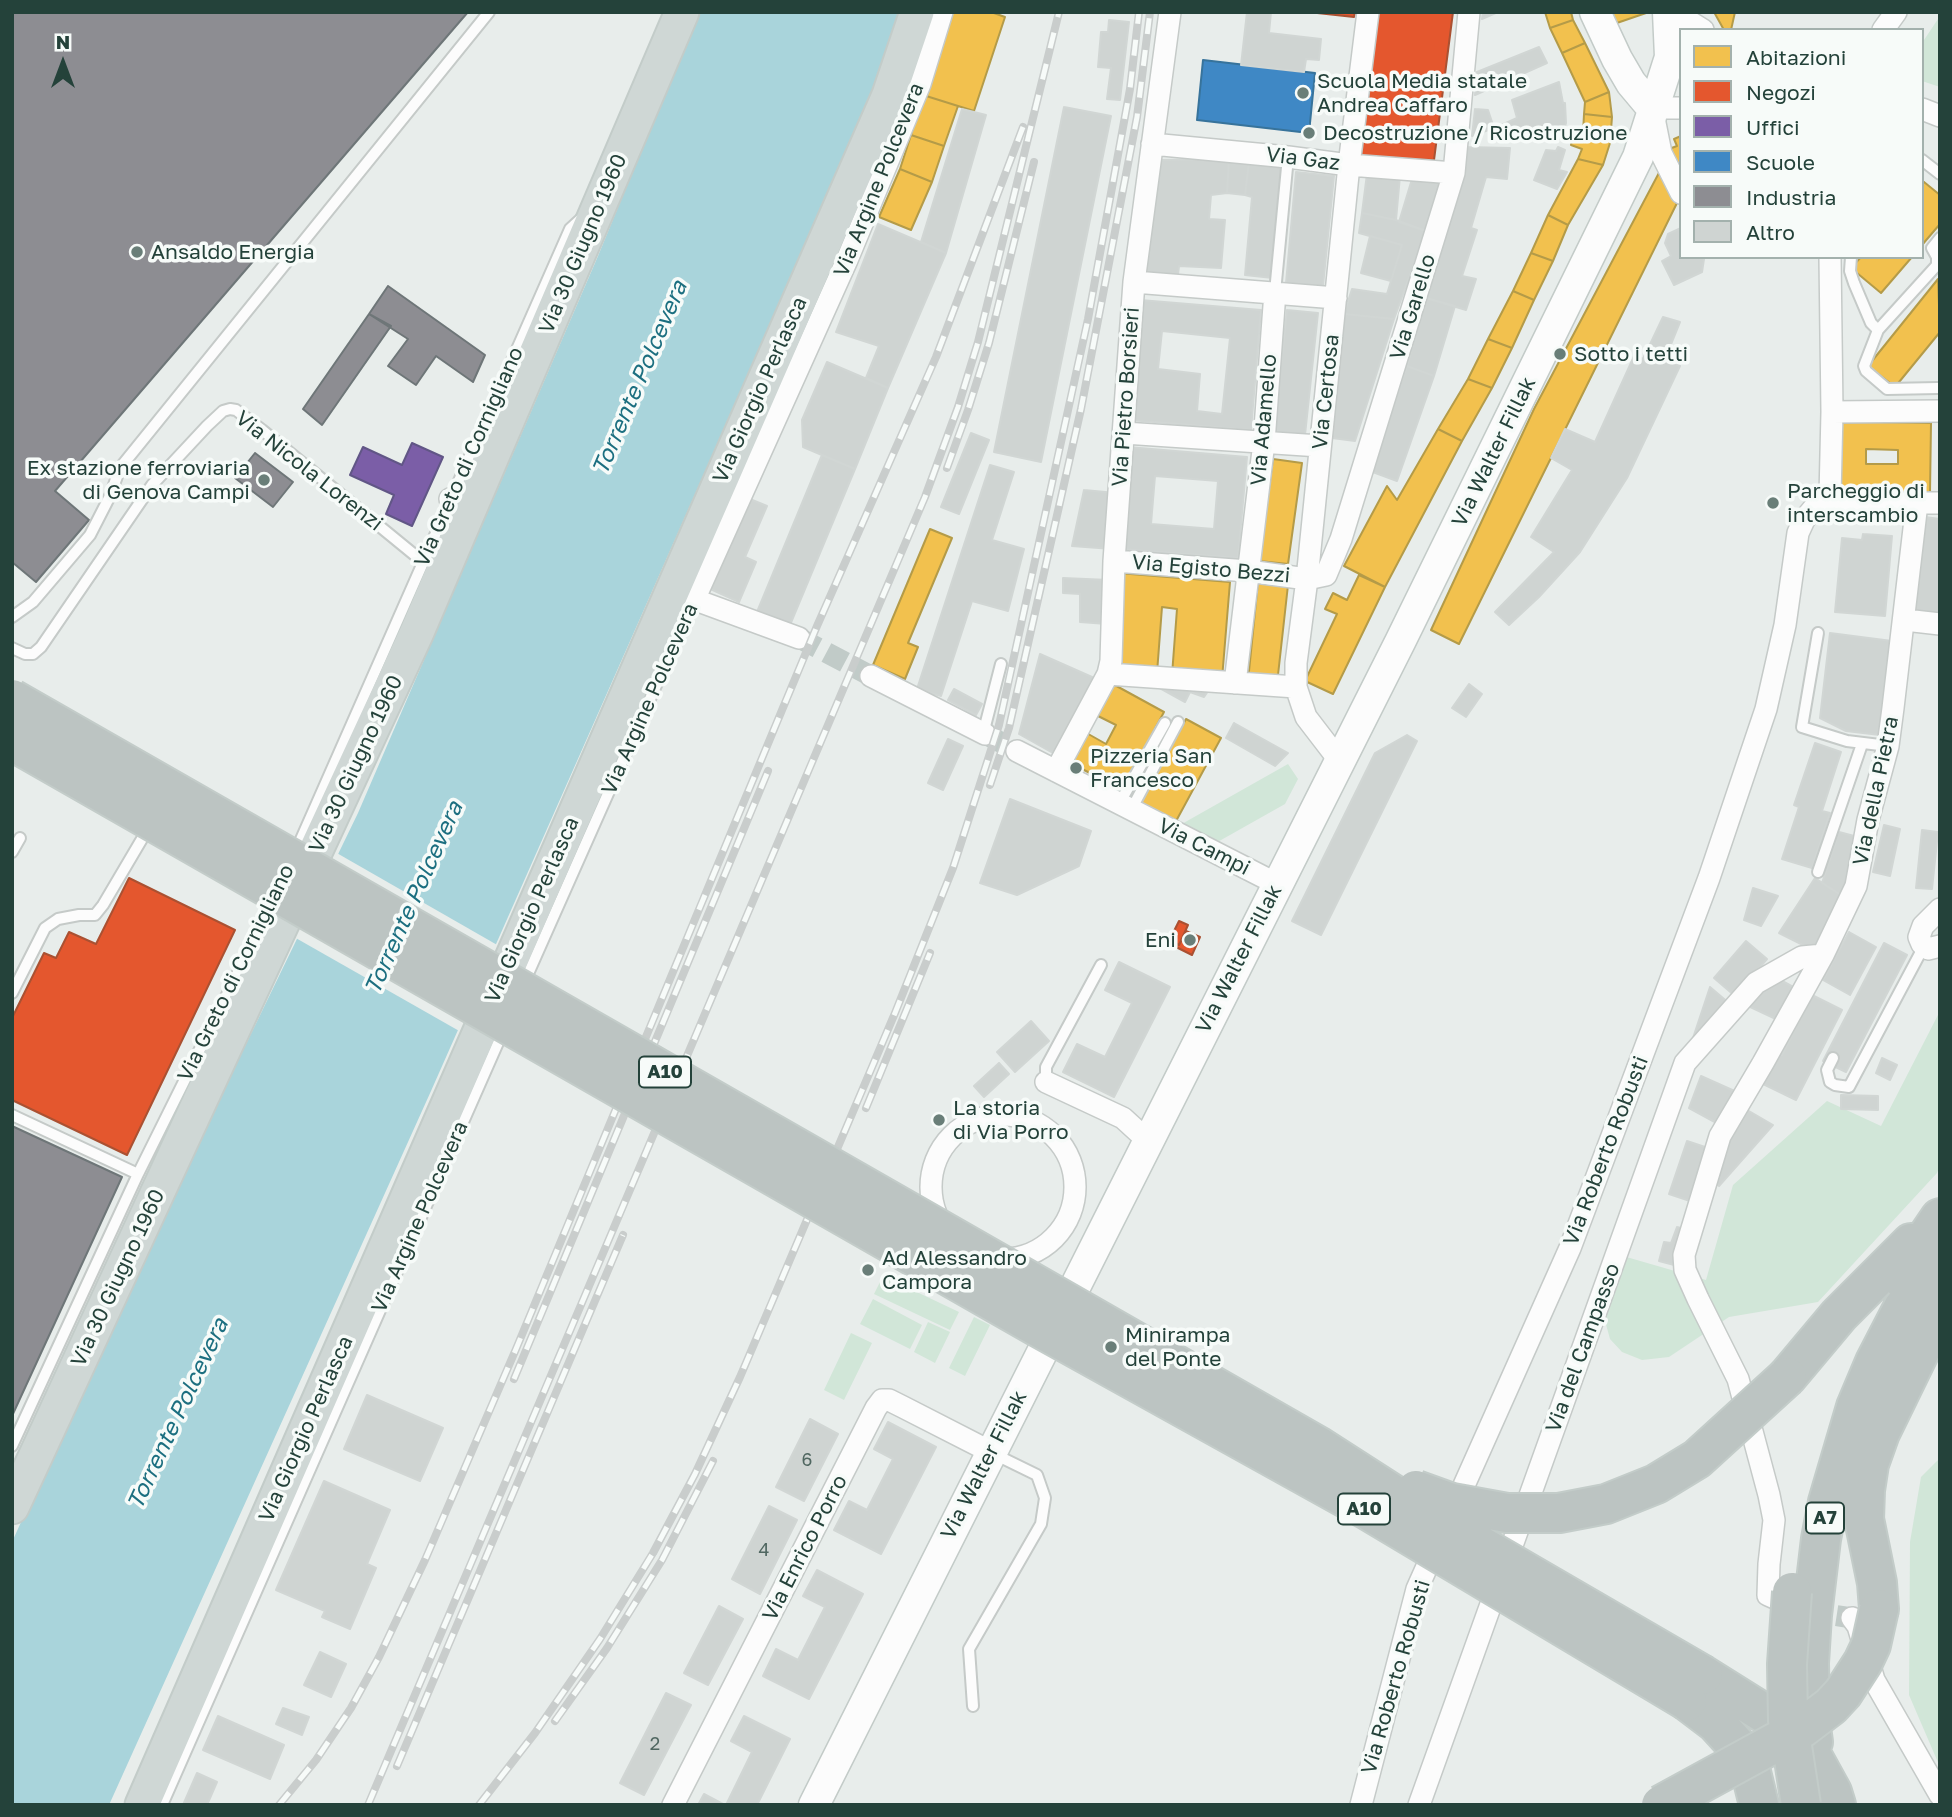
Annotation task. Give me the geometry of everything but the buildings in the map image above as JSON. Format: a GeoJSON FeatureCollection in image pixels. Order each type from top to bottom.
{"type":"FeatureCollection","features":[{"type":"Feature","properties":{"kind":"highway","name":"A10"},"geometry":{"type":"LineString","coordinates":[[12,699],[1318,1446],[1695,1688],[1716,1723],[1749,1764],[1759,1805]]}},
{"type":"Feature","properties":{"kind":"highway","name":"A10"},"geometry":{"type":"LineString","coordinates":[[12,741],[1036,1326],[1368,1511],[1695,1688],[1770,1717],[1810,1752],[1832,1792],[1820,1800]]}},
{"type":"Feature","properties":{"kind":"highway","name":"A10"},"geometry":{"type":"LineString","coordinates":[[1318,1446],[1425,1494],[1452,1503],[1507,1513],[1535,1514],[1583,1510],[1631,1495],[1687,1465],[1716,1444],[1787,1377],[1839,1315],[1901,1252],[1939,1233]]}},
{"type":"Feature","properties":{"kind":"highway","name":"A7"},"geometry":{"type":"LineString","coordinates":[[1820,1800],[1788,1720],[1787,1664],[1802,1528],[1839,1396],[1886,1299],[1939,1233]]}},
{"type":"Feature","properties":{"kind":"highway","name":"A7"},"geometry":{"type":"LineString","coordinates":[[1820,1800],[1810,1720],[1809,1675],[1812,1615],[1828,1502],[1856,1407],[1875,1362],[1939,1233]]}},
{"type":"Feature","properties":{"kind":"highway","name":"A7"},"geometry":{"type":"LineString","coordinates":[[1661,1805],[1802,1728],[1831,1706],[1863,1662],[1871,1645],[1865,1613],[1878,1583],[1864,1519],[1869,1464],[1880,1433],[1940,1310]]}},
{"type":"Feature","properties":{"kind":"main road","name":"Via 30 Giugno 1960"},"geometry":{"type":"LineString","coordinates":[[12,1507],[411,645],[457,509],[602,200],[682,12]]}},
{"type":"Feature","properties":{"kind":"main road","name":"Via Giorgio Perlasca"},"geometry":{"type":"LineString","coordinates":[[142,1805],[683,595],[889,95],[917,12]]}},
{"type":"Feature","properties":{"kind":"main road"},"geometry":{"type":"LineString","coordinates":[[1595,12],[1631,83],[1667,108]]}},
{"type":"Feature","properties":{"kind":"main road","name":"Via Walter Fillak"},"geometry":{"type":"LineString","coordinates":[[814,1805],[1400,642],[1638,157],[1667,108],[1665,77],[1670,57],[1668,12]]}},
{"type":"Feature","properties":{"kind":"main road"},"geometry":{"type":"LineString","coordinates":[[1616,58],[1630,63],[1653,58],[1670,43]]}},
{"type":"Feature","properties":{"kind":"street","name":"Via Argine Polcevera"},"geometry":{"type":"LineString","coordinates":[[683,595],[847,260],[920,84],[942,12]]}},
{"type":"Feature","properties":{"kind":"street","name":"Via Pietro Borsieri"},"geometry":{"type":"LineString","coordinates":[[1056,771],[1108,674],[1111,661],[1114,561],[1134,282],[1170,12]]}},
{"type":"Feature","properties":{"kind":"street","name":"Via Certosa"},"geometry":{"type":"LineString","coordinates":[[1339,760],[1306,717],[1296,687],[1296,663],[1368,12]]}},
{"type":"Feature","properties":{"kind":"street","name":"Via Garello"},"geometry":{"type":"LineString","coordinates":[[1307,579],[1326,575],[1341,538],[1454,173],[1469,12]]}},
{"type":"Feature","properties":{"kind":"street"},"geometry":{"type":"LineString","coordinates":[[1674,12],[1700,28]]}},
{"type":"Feature","properties":{"kind":"street"},"geometry":{"type":"LineString","coordinates":[[1884,28],[1895,12]]}},
{"type":"Feature","properties":{"kind":"street"},"geometry":{"type":"LineString","coordinates":[[1667,108],[1661,153],[1679,188]]}},
{"type":"Feature","properties":{"kind":"street"},"geometry":{"type":"LineString","coordinates":[[1924,109],[1940,116]]}},
{"type":"Feature","properties":{"kind":"street","name":"Via Gaz"},"geometry":{"type":"LineString","coordinates":[[1152,144],[1454,173]]}},
{"type":"Feature","properties":{"kind":"street"},"geometry":{"type":"LineString","coordinates":[[1830,259],[1831,500],[1839,504],[1940,503]]}},
{"type":"Feature","properties":{"kind":"street"},"geometry":{"type":"LineString","coordinates":[[1134,282],[1336,298]]}},
{"type":"Feature","properties":{"kind":"street","name":"Via Adamello"},"geometry":{"type":"LineString","coordinates":[[1235,683],[1264,442],[1275,292]]}},
{"type":"Feature","properties":{"kind":"street"},"geometry":{"type":"LineString","coordinates":[[1832,412],[1940,411]]}},
{"type":"Feature","properties":{"kind":"street"},"geometry":{"type":"LineString","coordinates":[[1124,433],[1320,446]]}},
{"type":"Feature","properties":{"kind":"street","name":"Via Roberto Robusti"},"geometry":{"type":"LineString","coordinates":[[1361,1805],[1417,1589],[1570,1248],[1709,877],[1766,709],[1784,625],[1798,533],[1813,509],[1831,500]]}},
{"type":"Feature","properties":{"kind":"street","name":"Via della Pietra"},"geometry":{"type":"LineString","coordinates":[[1796,1601],[1768,1595],[1774,1520],[1769,1495],[1738,1380],[1685,1270],[1684,1255],[1720,1136],[1823,956],[1856,886],[1868,820],[1888,746],[1917,503]]}},
{"type":"Feature","properties":{"kind":"street","name":"Via Egisto Bezzi"},"geometry":{"type":"LineString","coordinates":[[1114,561],[1248,571],[1307,579]]}},
{"type":"Feature","properties":{"kind":"street"},"geometry":{"type":"LineString","coordinates":[[683,595],[799,638]]}},
{"type":"Feature","properties":{"kind":"street"},"geometry":{"type":"LineString","coordinates":[[1905,620],[1940,624]]}},
{"type":"Feature","properties":{"kind":"street"},"geometry":{"type":"LineString","coordinates":[[1108,674],[1296,687]]}},
{"type":"Feature","properties":{"kind":"street"},"geometry":{"type":"LineString","coordinates":[[871,676],[984,734]]}},
{"type":"Feature","properties":{"kind":"street","name":"Via Campi"},"geometry":{"type":"LineString","coordinates":[[1017,751],[1277,884]]}},
{"type":"Feature","properties":{"kind":"street"},"geometry":{"type":"LineString","coordinates":[[1932,946],[1919,937],[1923,926],[1940,909]]}},
{"type":"Feature","properties":{"kind":"street","name":"Via del Campasso"},"geometry":{"type":"LineString","coordinates":[[1419,1805],[1685,1063],[1756,983],[1802,957],[1823,956]]}},
{"type":"Feature","properties":{"kind":"street"},"geometry":{"type":"LineString","coordinates":[[1046,1082],[1123,1118],[1147,1140]]}},
{"type":"Feature","properties":{"kind":"street"},"geometry":{"type":"LineString","coordinates":[[1001,1114],[1024,1117],[1044,1127],[1061,1143],[1072,1163],[1076,1185],[1073,1208],[1063,1228],[1047,1245],[1027,1255],[1004,1259],[982,1256],[961,1246],[945,1230],[934,1210],[930,1188],[933,1165],[943,1145],[959,1129],[979,1118],[1001,1114]]}},
{"type":"Feature","properties":{"kind":"street","name":"Via Enrico Porro"},"geometry":{"type":"LineString","coordinates":[[673,1805],[883,1399],[991,1452]]}},
{"type":"Feature","properties":{"kind":"street"},"geometry":{"type":"LineString","coordinates":[[1865,1613],[1858,1626],[1874,1680],[1940,1795]]}},
{"type":"Feature","properties":{"kind":"lane"},"geometry":{"type":"LineString","coordinates":[[12,617],[33,602],[90,535],[110,496],[120,468],[489,12]]}},
{"type":"Feature","properties":{"kind":"lane","name":"Via Adamello"},"geometry":{"type":"LineString","coordinates":[[1275,292],[1288,157]]}},
{"type":"Feature","properties":{"kind":"lane"},"geometry":{"type":"LineString","coordinates":[[1924,162],[1940,174]]}},
{"type":"Feature","properties":{"kind":"lane"},"geometry":{"type":"LineString","coordinates":[[1937,241],[1932,251],[1937,257],[1937,265],[1878,330],[1866,361],[1866,371],[1887,389],[1939,389]]}},
{"type":"Feature","properties":{"kind":"lane"},"geometry":{"type":"LineString","coordinates":[[1851,259],[1850,271],[1854,283],[1871,323],[1878,330]]}},
{"type":"Feature","properties":{"kind":"lane","name":"Via Nicola Lorenzi"},"geometry":{"type":"LineString","coordinates":[[12,648],[25,654],[33,654],[41,647],[152,485],[223,411],[230,408],[262,430],[422,562]]}},
{"type":"Feature","properties":{"kind":"lane","name":"Via Greto di Cornigliano"},"geometry":{"type":"LineString","coordinates":[[289,866],[422,562],[457,509]]}},
{"type":"Feature","properties":{"kind":"lane","name":"Via Argine Polcevera"},"geometry":{"type":"LineString","coordinates":[[515,1004],[683,595]]}},
{"type":"Feature","properties":{"kind":"lane"},"geometry":{"type":"LineString","coordinates":[[1818,633],[1802,727],[1861,744],[1888,746]]}},
{"type":"Feature","properties":{"kind":"lane"},"geometry":{"type":"LineString","coordinates":[[984,734],[1001,664]]}},
{"type":"Feature","properties":{"kind":"lane"},"geometry":{"type":"LineString","coordinates":[[1125,807],[1178,722]]}},
{"type":"Feature","properties":{"kind":"lane"},"geometry":{"type":"LineString","coordinates":[[1125,807],[1165,723]]}},
{"type":"Feature","properties":{"kind":"lane"},"geometry":{"type":"LineString","coordinates":[[1818,872],[1861,744]]}},
{"type":"Feature","properties":{"kind":"lane"},"geometry":{"type":"LineString","coordinates":[[12,993],[46,928],[58,919],[95,915],[103,905],[160,808]]}},
{"type":"Feature","properties":{"kind":"lane"},"geometry":{"type":"LineString","coordinates":[[12,852],[20,838]]}},
{"type":"Feature","properties":{"kind":"lane","name":"Via Greto di Cornigliano"},"geometry":{"type":"LineString","coordinates":[[12,1446],[138,1174],[284,878]]}},
{"type":"Feature","properties":{"kind":"lane"},"geometry":{"type":"LineString","coordinates":[[1833,1058],[1826,1070],[1829,1082],[1835,1086],[1849,1087],[1932,946]]}},
{"type":"Feature","properties":{"kind":"lane"},"geometry":{"type":"LineString","coordinates":[[1046,1082],[1046,1067],[1101,964]]}},
{"type":"Feature","properties":{"kind":"lane","name":"Via Argine Polcevera"},"geometry":{"type":"LineString","coordinates":[[162,1805],[509,1016]]}},
{"type":"Feature","properties":{"kind":"lane"},"geometry":{"type":"LineString","coordinates":[[12,1115],[138,1174]]}},
{"type":"Feature","properties":{"kind":"lane"},"geometry":{"type":"LineString","coordinates":[[973,1706],[969,1649],[1041,1524],[1045,1497],[1037,1475],[991,1452]]}},
{"type":"Feature","properties":{"kind":"green space"},"geometry":{"type":"Polygon","coordinates":[[[1940,16],[1940,87],[1924,82],[1924,40],[1940,16]]]}},
{"type":"Feature","properties":{"kind":"green space"},"geometry":{"type":"Polygon","coordinates":[[[1288,764],[1298,779],[1285,804],[1214,844],[1180,825],[1288,764]]]}},
{"type":"Feature","properties":{"kind":"green space"},"geometry":{"type":"Polygon","coordinates":[[[1940,1011],[1940,1166],[1937,1173],[1818,1302],[1729,1317],[1669,1357],[1642,1360],[1622,1352],[1610,1339],[1604,1317],[1623,1256],[1706,1280],[1733,1185],[1827,1101],[1881,1126],[1940,1011]]]}},
{"type":"Feature","properties":{"kind":"green space"},"geometry":{"type":"Polygon","coordinates":[[[883,1276],[959,1312],[950,1330],[874,1294],[883,1276]]]}},
{"type":"Feature","properties":{"kind":"green space"},"geometry":{"type":"Polygon","coordinates":[[[873,1299],[922,1325],[910,1349],[860,1324],[873,1299]]]}},
{"type":"Feature","properties":{"kind":"green space"},"geometry":{"type":"Polygon","coordinates":[[[974,1317],[990,1325],[965,1376],[949,1368],[974,1317]]]}},
{"type":"Feature","properties":{"kind":"green space"},"geometry":{"type":"Polygon","coordinates":[[[928,1322],[950,1332],[935,1363],[914,1352],[928,1322]]]}},
{"type":"Feature","properties":{"kind":"green space"},"geometry":{"type":"Polygon","coordinates":[[[851,1333],[872,1343],[844,1400],[824,1390],[851,1333]]]}},
{"type":"Feature","properties":{"kind":"green space"},"geometry":{"type":"Polygon","coordinates":[[[1940,1458],[1940,1767],[1909,1695],[1910,1542],[1921,1477],[1940,1458]]]}},
{"type":"Feature","properties":{"kind":"water","name":"Torrente Polcevera"},"geometry":{"type":"Polygon","coordinates":[[[698,12],[901,12],[877,83],[431,1091],[109,1805],[12,1805],[12,1542],[119,1306],[358,813],[598,256],[698,12]]]}},
{"type":"Feature","properties":{"kind":"pier"},"geometry":{"type":"Polygon","coordinates":[[[335,852],[499,946],[461,1032],[294,937],[335,852]]]}},
{"type":"Feature","properties":{"kind":"tunnel"},"geometry":{"type":"LineString","coordinates":[[799,638],[871,676]]}},
{"type":"Feature","properties":{"kind":"tunnel"},"geometry":{"type":"LineString","coordinates":[[985,734],[1017,751]]}},
{"type":"Feature","properties":{"kind":"tunnel"},"geometry":{"type":"LineString","coordinates":[[1806,1611],[1852,1618]]}},
{"type":"Feature","properties":{"kind":"railway"},"geometry":{"type":"LineString","coordinates":[[368,1805],[925,497],[958,407],[978,342],[1059,12]]}},
{"type":"Feature","properties":{"kind":"railway"},"geometry":{"type":"LineString","coordinates":[[479,1805],[535,1733],[600,1639],[653,1553],[695,1474],[740,1377],[895,1013],[953,868],[999,725],[1088,319],[1130,89],[1139,12]]}},
{"type":"Feature","properties":{"kind":"railway"},"geometry":{"type":"LineString","coordinates":[[990,785],[1009,728],[1081,409],[1137,117],[1150,12]]}},
{"type":"Feature","properties":{"kind":"railway"},"geometry":{"type":"LineString","coordinates":[[279,1805],[316,1760],[351,1708],[379,1657],[425,1560],[516,1349],[817,626],[936,357],[1023,127]]}},
{"type":"Feature","properties":{"kind":"railway"},"geometry":{"type":"LineString","coordinates":[[947,468],[989,343],[1034,162]]}},
{"type":"Feature","properties":{"kind":"railway"},"geometry":{"type":"LineString","coordinates":[[514,1379],[768,771]]}},
{"type":"Feature","properties":{"kind":"railway"},"geometry":{"type":"LineString","coordinates":[[866,1108],[930,953]]}},
{"type":"Feature","properties":{"kind":"railway"},"geometry":{"type":"LineString","coordinates":[[397,1766],[623,1235]]}},
{"type":"Feature","properties":{"kind":"railway"},"geometry":{"type":"LineString","coordinates":[[555,1721],[607,1648],[662,1560],[713,1461]]}},
{"type":"Feature","properties":{"kind":"place","name":"Scuola Media statale Andrea Caffaro"},"geometry":{"type":"Point","coordinates":[1303,93]}},
{"type":"Feature","properties":{"kind":"place","name":"Decostruzione / Ricostruzione"},"geometry":{"type":"Point","coordinates":[1309,133]}},
{"type":"Feature","properties":{"kind":"place","name":"Ansaldo Energia"},"geometry":{"type":"Point","coordinates":[137,252]}},
{"type":"Feature","properties":{"kind":"place","name":"Sotto i tetti"},"geometry":{"type":"Point","coordinates":[1560,354]}},
{"type":"Feature","properties":{"kind":"place","name":"Ex stazione ferroviaria di Genova Campi"},"geometry":{"type":"Point","coordinates":[264,480]}},
{"type":"Feature","properties":{"kind":"place","name":"Parcheggio di interscambio"},"geometry":{"type":"Point","coordinates":[1773,503]}},
{"type":"Feature","properties":{"kind":"place","name":"Pizzeria San Francesco"},"geometry":{"type":"Point","coordinates":[1076,768]}},
{"type":"Feature","properties":{"kind":"place","name":"Eni"},"geometry":{"type":"Point","coordinates":[1190,940]}},
{"type":"Feature","properties":{"kind":"place","name":"La storia di Via Porro"},"geometry":{"type":"Point","coordinates":[939,1120]}},
{"type":"Feature","properties":{"kind":"place","name":"Ad Alessandro Campora"},"geometry":{"type":"Point","coordinates":[868,1270]}},
{"type":"Feature","properties":{"kind":"place","name":"Minirampa del Ponte"},"geometry":{"type":"Point","coordinates":[1111,1347]}}]}
